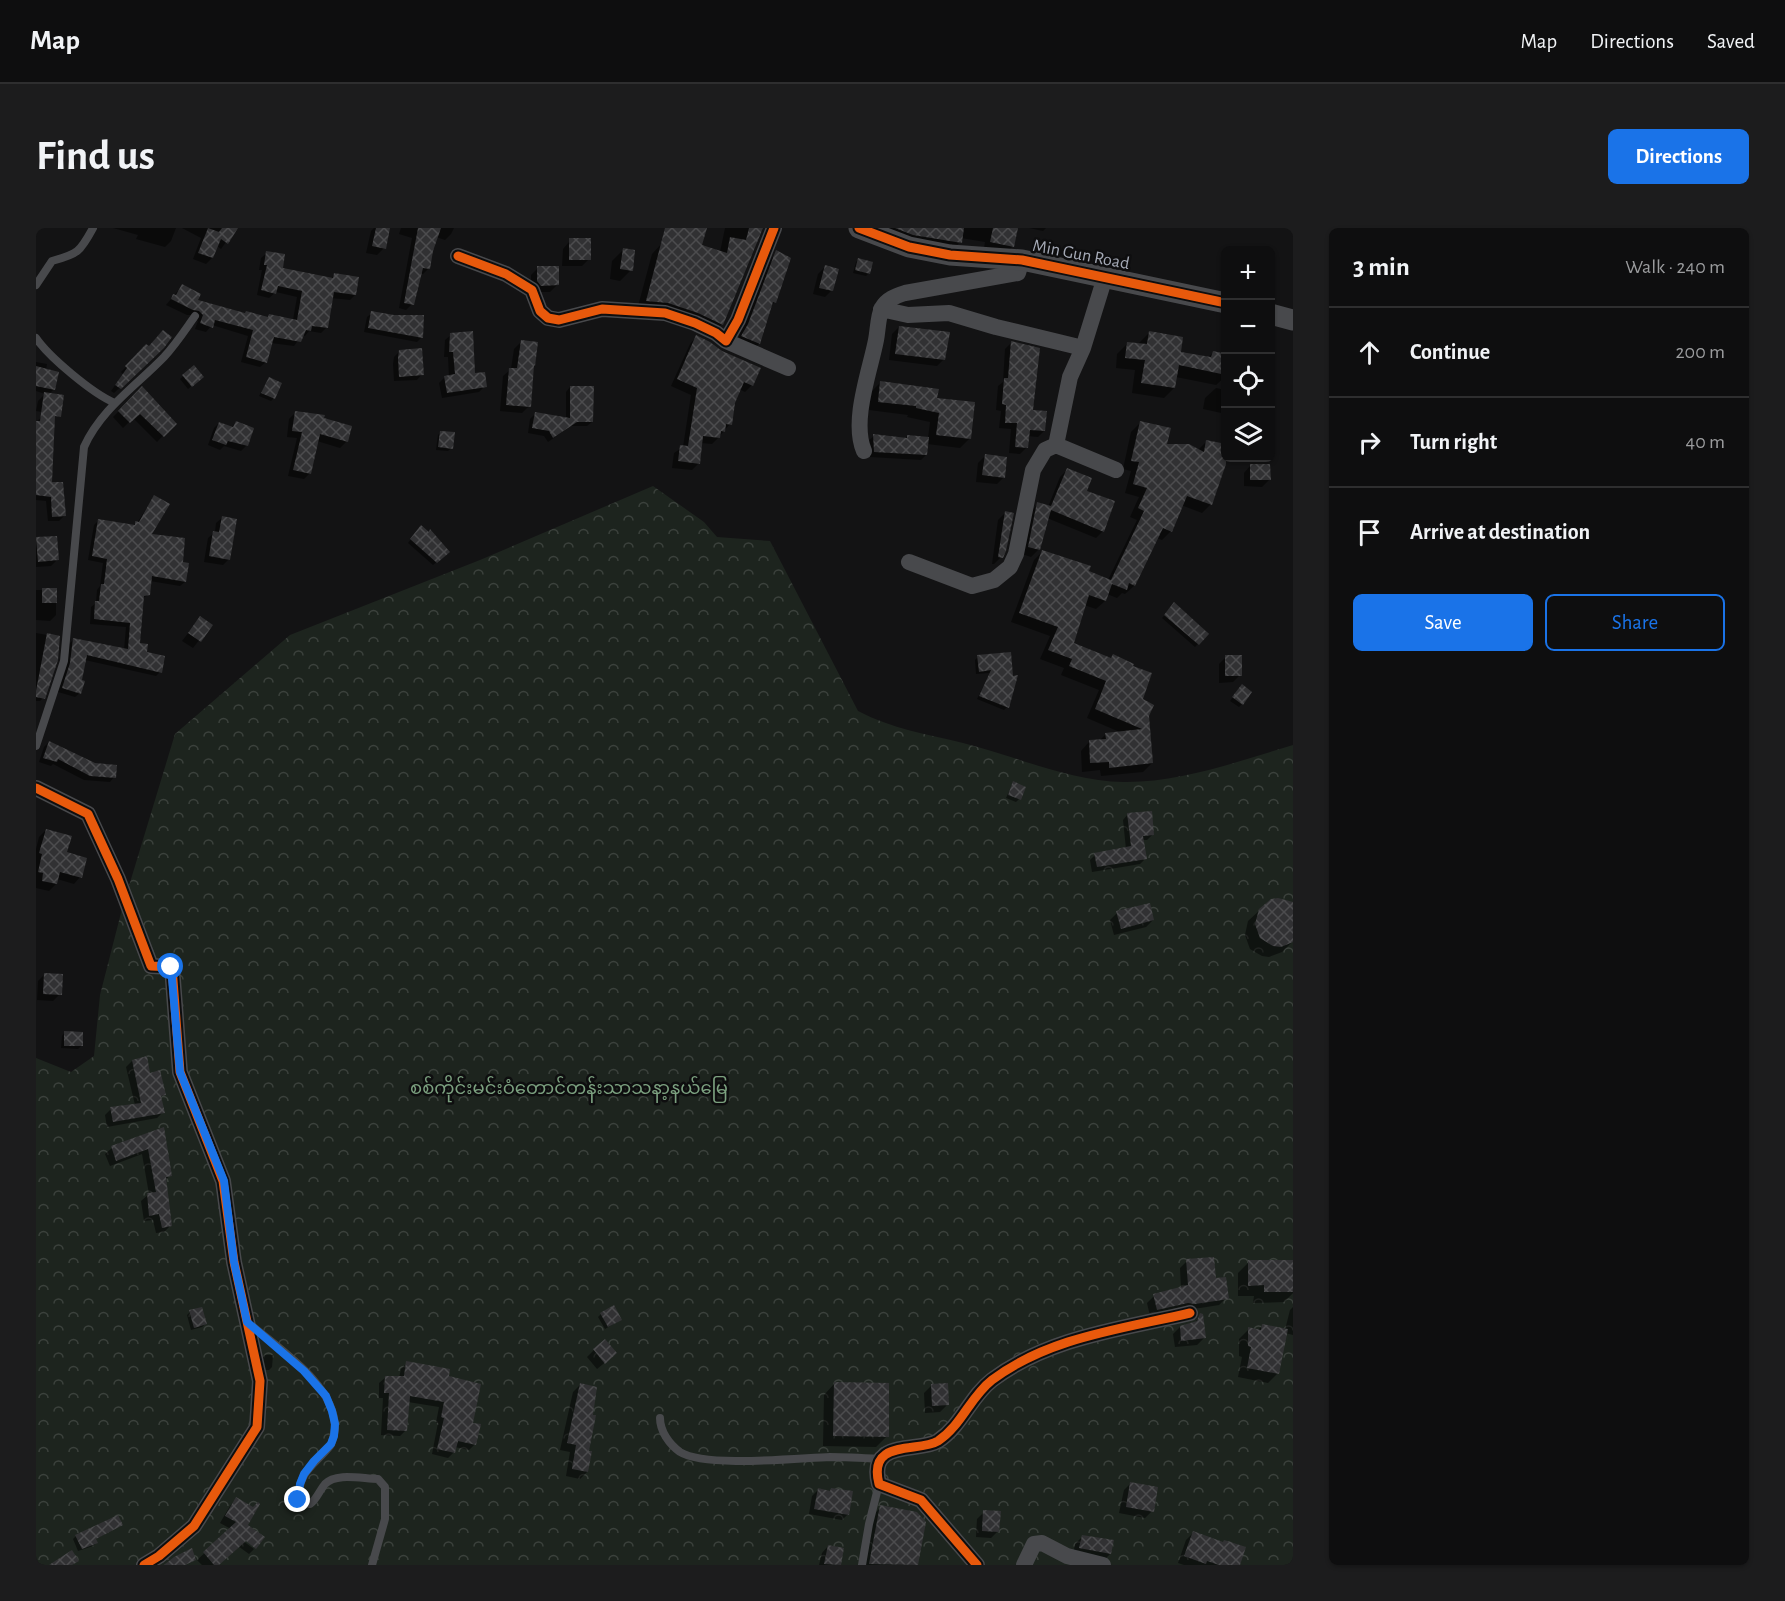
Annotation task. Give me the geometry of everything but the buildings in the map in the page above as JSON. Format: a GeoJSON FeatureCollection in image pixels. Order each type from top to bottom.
{"type":"FeatureCollection","features":[{"type":"Feature","properties":{"kind":"street"},"geometry":{"type":"LineString","coordinates":[[726,341],[738,320],[774,228]]}},
{"type":"Feature","properties":{"kind":"street","name":"Min Gun Road"},"geometry":{"type":"LineString","coordinates":[[859,228],[909,247],[950,255],[1022,260],[1221,302]]}},
{"type":"Feature","properties":{"kind":"street"},"geometry":{"type":"LineString","coordinates":[[458,256],[506,274],[532,290],[540,311],[548,318],[559,320],[602,309],[664,313],[695,323],[716,333],[726,341],[788,368]]}},
{"type":"Feature","properties":{"kind":"street"},"geometry":{"type":"LineString","coordinates":[[864,451],[860,435],[862,399],[876,342],[881,309],[896,296],[1018,273],[1022,260]]}},
{"type":"Feature","properties":{"kind":"street"},"geometry":{"type":"LineString","coordinates":[[1056,445],[1070,377],[1083,348],[1105,277]]}},
{"type":"Feature","properties":{"kind":"street"},"geometry":{"type":"LineString","coordinates":[[881,309],[908,315],[950,313],[996,327],[1083,348]]}},
{"type":"Feature","properties":{"kind":"street"},"geometry":{"type":"LineString","coordinates":[[1275,315],[1293,320]]}},
{"type":"Feature","properties":{"kind":"street"},"geometry":{"type":"LineString","coordinates":[[909,562],[972,586],[994,580],[1010,567],[1016,554],[1033,470],[1045,450],[1056,445],[1116,470]]}},
{"type":"Feature","properties":{"kind":"street"},"geometry":{"type":"LineString","coordinates":[[36,788],[88,814],[118,879],[151,966],[171,967],[180,1072],[224,1181],[234,1262],[260,1381],[257,1427],[194,1526],[159,1556],[144,1565]]}},
{"type":"Feature","properties":{"kind":"street"},"geometry":{"type":"LineString","coordinates":[[977,1565],[921,1500],[879,1484],[881,1459],[891,1450],[936,1442],[957,1426],[991,1381],[1042,1351],[1113,1329],[1190,1313]]}},
{"type":"Feature","properties":{"kind":"street"},"geometry":{"type":"LineString","coordinates":[[1024,1565],[1034,1544],[1042,1543],[1067,1556],[1103,1565]]}},
{"type":"Feature","properties":{"kind":"lane"},"geometry":{"type":"LineString","coordinates":[[36,285],[52,261],[82,249],[93,228]]}},
{"type":"Feature","properties":{"kind":"lane"},"geometry":{"type":"LineString","coordinates":[[36,746],[64,661],[84,447],[100,419],[179,340],[195,316]]}},
{"type":"Feature","properties":{"kind":"lane"},"geometry":{"type":"LineString","coordinates":[[36,338],[41,346],[76,376],[106,399],[115,402]]}},
{"type":"Feature","properties":{"kind":"lane"},"geometry":{"type":"LineString","coordinates":[[247,1322],[304,1371],[326,1396],[332,1411],[335,1430],[331,1444],[304,1474],[298,1500],[301,1503],[310,1504],[331,1479],[378,1479],[385,1487],[385,1519],[372,1565]]}},
{"type":"Feature","properties":{"kind":"lane"},"geometry":{"type":"LineString","coordinates":[[660,1418],[660,1425],[667,1438],[681,1452],[694,1457],[716,1460],[783,1461],[832,1457],[881,1459]]}},
{"type":"Feature","properties":{"kind":"lane"},"geometry":{"type":"LineString","coordinates":[[862,1565],[879,1484]]}},
{"type":"Feature","properties":{"kind":"green space","name":"စစ်ကိုင်းမင်းဝံတောင်တန်းသာသနာ့နယ်မြေ"},"geometry":{"type":"Polygon","coordinates":[[[653,486],[704,522],[717,537],[770,541],[858,711],[871,717],[897,727],[983,748],[1062,773],[1103,781],[1144,781],[1188,775],[1293,745],[1293,1565],[36,1565],[36,1058],[71,1072],[94,1056],[100,995],[122,909],[175,734],[290,635],[480,560],[653,486]]]}},
{"type":"Feature","properties":{"kind":"cycle path"},"geometry":{"type":"LineString","coordinates":[[458,256],[506,274],[532,290],[540,311],[548,318],[559,320],[602,309],[665,313],[695,323],[716,333],[726,341],[738,320],[774,228]]}},
{"type":"Feature","properties":{"kind":"cycle path"},"geometry":{"type":"LineString","coordinates":[[859,228],[909,247],[950,255],[1022,260],[1221,302]]}},
{"type":"Feature","properties":{"kind":"cycle path"},"geometry":{"type":"LineString","coordinates":[[36,788],[88,814],[118,879],[151,966],[172,967],[180,1072],[223,1181],[234,1262],[260,1381],[257,1427],[194,1526],[159,1556],[144,1565]]}},
{"type":"Feature","properties":{"kind":"cycle path"},"geometry":{"type":"LineString","coordinates":[[977,1565],[921,1500],[879,1484],[877,1469],[880,1460],[887,1453],[938,1441],[953,1427],[984,1387],[1014,1365],[1037,1354],[1087,1336],[1190,1313]]}},
{"type":"Feature","properties":{"kind":"route"},"geometry":{"type":"LineString","coordinates":[[171,967],[180,1072],[224,1181],[234,1262],[247,1322],[295,1361],[326,1396],[332,1411],[335,1424],[331,1444],[304,1474],[298,1500]]}}]}
